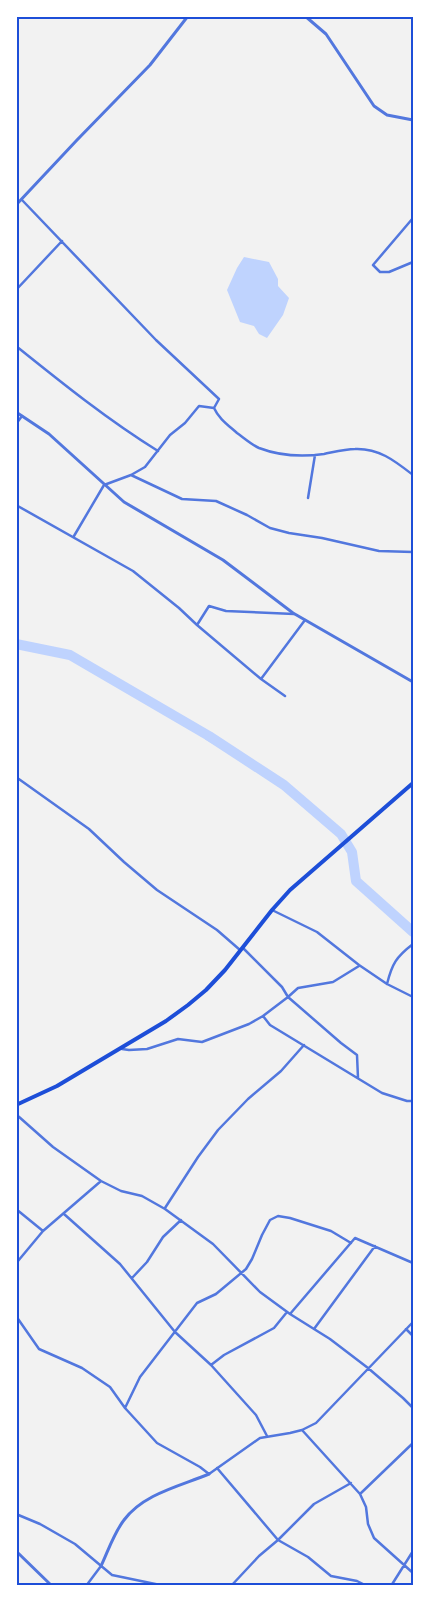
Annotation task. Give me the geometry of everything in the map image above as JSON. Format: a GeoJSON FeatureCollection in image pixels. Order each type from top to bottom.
{"type":"FeatureCollection","features":[{"type":"Feature","properties":{"kind":"main road"},"geometry":{"type":"LineString","coordinates":[[16,1105],[57,1086],[166,1021],[188,1005],[215,980],[290,890],[347,838],[413,783]]}},
{"type":"Feature","properties":{"kind":"street"},"geometry":{"type":"LineString","coordinates":[[16,206],[145,71],[188,16]]}},
{"type":"Feature","properties":{"kind":"street"},"geometry":{"type":"LineString","coordinates":[[305,16],[326,34],[374,106],[387,114],[413,120]]}},
{"type":"Feature","properties":{"kind":"street"},"geometry":{"type":"LineString","coordinates":[[22,200],[156,340],[218,399],[214,408],[225,424],[258,448],[300,456],[354,448],[389,457],[413,475]]}},
{"type":"Feature","properties":{"kind":"street"},"geometry":{"type":"LineString","coordinates":[[413,218],[373,265],[380,272],[390,272],[413,262]]}},
{"type":"Feature","properties":{"kind":"street"},"geometry":{"type":"LineString","coordinates":[[16,290],[62,241]]}},
{"type":"Feature","properties":{"kind":"street"},"geometry":{"type":"LineString","coordinates":[[16,346],[90,405],[130,434],[158,451]]}},
{"type":"Feature","properties":{"kind":"street"},"geometry":{"type":"LineString","coordinates":[[74,537],[104,485],[145,468],[170,435],[185,423],[200,406],[214,408]]}},
{"type":"Feature","properties":{"kind":"street"},"geometry":{"type":"LineString","coordinates":[[16,412],[49,434],[124,502],[223,560],[295,614],[413,682]]}},
{"type":"Feature","properties":{"kind":"street"},"geometry":{"type":"LineString","coordinates":[[16,424],[22,416]]}},
{"type":"Feature","properties":{"kind":"street"},"geometry":{"type":"LineString","coordinates":[[308,498],[315,455]]}},
{"type":"Feature","properties":{"kind":"street"},"geometry":{"type":"LineString","coordinates":[[131,475],[182,499],[216,501],[270,528],[379,552],[413,552]]}},
{"type":"Feature","properties":{"kind":"street"},"geometry":{"type":"LineString","coordinates":[[16,505],[133,571],[261,679],[285,696]]}},
{"type":"Feature","properties":{"kind":"street"},"geometry":{"type":"LineString","coordinates":[[197,626],[209,606],[226,611],[295,614]]}},
{"type":"Feature","properties":{"kind":"street"},"geometry":{"type":"LineString","coordinates":[[261,679],[305,620]]}},
{"type":"Feature","properties":{"kind":"street"},"geometry":{"type":"LineString","coordinates":[[16,777],[86,826],[167,898],[217,930],[242,949],[282,987],[288,997],[357,1055],[358,1078]]}},
{"type":"Feature","properties":{"kind":"street"},"geometry":{"type":"LineString","coordinates":[[272,910],[317,932],[387,984],[413,997]]}},
{"type":"Feature","properties":{"kind":"street"},"geometry":{"type":"LineString","coordinates":[[387,984],[395,960],[413,944]]}},
{"type":"Feature","properties":{"kind":"street"},"geometry":{"type":"LineString","coordinates":[[120,1048],[129,1050],[147,1049],[178,1039],[202,1042],[249,1024],[263,1016],[298,988],[333,982],[359,965]]}},
{"type":"Feature","properties":{"kind":"street"},"geometry":{"type":"LineString","coordinates":[[263,1016],[270,1025],[382,1093],[413,1101]]}},
{"type":"Feature","properties":{"kind":"street"},"geometry":{"type":"LineString","coordinates":[[165,1209],[198,1157],[218,1130],[248,1099],[281,1071],[304,1045]]}},
{"type":"Feature","properties":{"kind":"street"},"geometry":{"type":"LineString","coordinates":[[16,1105],[17,1117],[53,1146],[101,1182],[121,1191],[142,1196],[181,1220],[213,1244],[260,1292],[287,1312],[330,1339],[368,1368],[413,1408]]}},
{"type":"Feature","properties":{"kind":"street"},"geometry":{"type":"LineString","coordinates":[[16,1266],[43,1231],[101,1182]]}},
{"type":"Feature","properties":{"kind":"street"},"geometry":{"type":"LineString","coordinates":[[16,1209],[43,1231]]}},
{"type":"Feature","properties":{"kind":"street"},"geometry":{"type":"LineString","coordinates":[[64,1214],[109,1252],[175,1332],[211,1365],[256,1415],[267,1436]]}},
{"type":"Feature","properties":{"kind":"street"},"geometry":{"type":"LineString","coordinates":[[125,1408],[140,1377],[197,1303],[216,1294],[240,1272],[246,1269],[270,1220],[278,1216],[290,1218],[331,1231],[351,1244]]}},
{"type":"Feature","properties":{"kind":"street"},"geometry":{"type":"LineString","coordinates":[[132,1278],[146,1262],[163,1237],[181,1220]]}},
{"type":"Feature","properties":{"kind":"street"},"geometry":{"type":"LineString","coordinates":[[290,1314],[355,1238],[413,1263]]}},
{"type":"Feature","properties":{"kind":"street"},"geometry":{"type":"LineString","coordinates":[[314,1329],[375,1246]]}},
{"type":"Feature","properties":{"kind":"street"},"geometry":{"type":"LineString","coordinates":[[211,1365],[224,1355],[274,1328],[287,1312]]}},
{"type":"Feature","properties":{"kind":"street"},"geometry":{"type":"LineString","coordinates":[[16,1316],[39,1349],[82,1368],[110,1387],[125,1408],[157,1443],[209,1474]]}},
{"type":"Feature","properties":{"kind":"street"},"geometry":{"type":"LineString","coordinates":[[86,1586],[100,1566],[122,1522],[132,1510],[152,1497],[209,1474],[260,1438],[302,1430],[316,1423],[413,1322]]}},
{"type":"Feature","properties":{"kind":"street"},"geometry":{"type":"LineString","coordinates":[[406,1329],[413,1336]]}},
{"type":"Feature","properties":{"kind":"street"},"geometry":{"type":"LineString","coordinates":[[302,1430],[360,1494],[366,1507],[368,1524],[374,1538],[413,1573]]}},
{"type":"Feature","properties":{"kind":"street"},"geometry":{"type":"LineString","coordinates":[[360,1494],[413,1443]]}},
{"type":"Feature","properties":{"kind":"street"},"geometry":{"type":"LineString","coordinates":[[217,1468],[278,1540],[308,1557],[331,1576],[357,1581],[367,1586]]}},
{"type":"Feature","properties":{"kind":"street"},"geometry":{"type":"LineString","coordinates":[[231,1586],[259,1556],[314,1504],[351,1483]]}},
{"type":"Feature","properties":{"kind":"street"},"geometry":{"type":"LineString","coordinates":[[16,1514],[40,1524],[75,1544],[112,1574],[165,1586]]}},
{"type":"Feature","properties":{"kind":"street"},"geometry":{"type":"LineString","coordinates":[[391,1586],[413,1550]]}},
{"type":"Feature","properties":{"kind":"street"},"geometry":{"type":"LineString","coordinates":[[16,1551],[52,1586]]}},
{"type":"Feature","properties":{"kind":"water"},"geometry":{"type":"Polygon","coordinates":[[[244,257],[269,262],[278,279],[278,286],[289,298],[283,315],[267,338],[259,334],[254,326],[240,322],[227,290],[244,257]]]}},
{"type":"Feature","properties":{"kind":"waterway"},"geometry":{"type":"LineString","coordinates":[[16,644],[70,655],[209,736],[284,785],[341,834],[352,852],[356,881],[413,932]]}},
{"type":"Feature","properties":{"kind":"waterway"},"geometry":{"type":"LineString","coordinates":[[208,735],[206,739],[245,761]]}}]}
